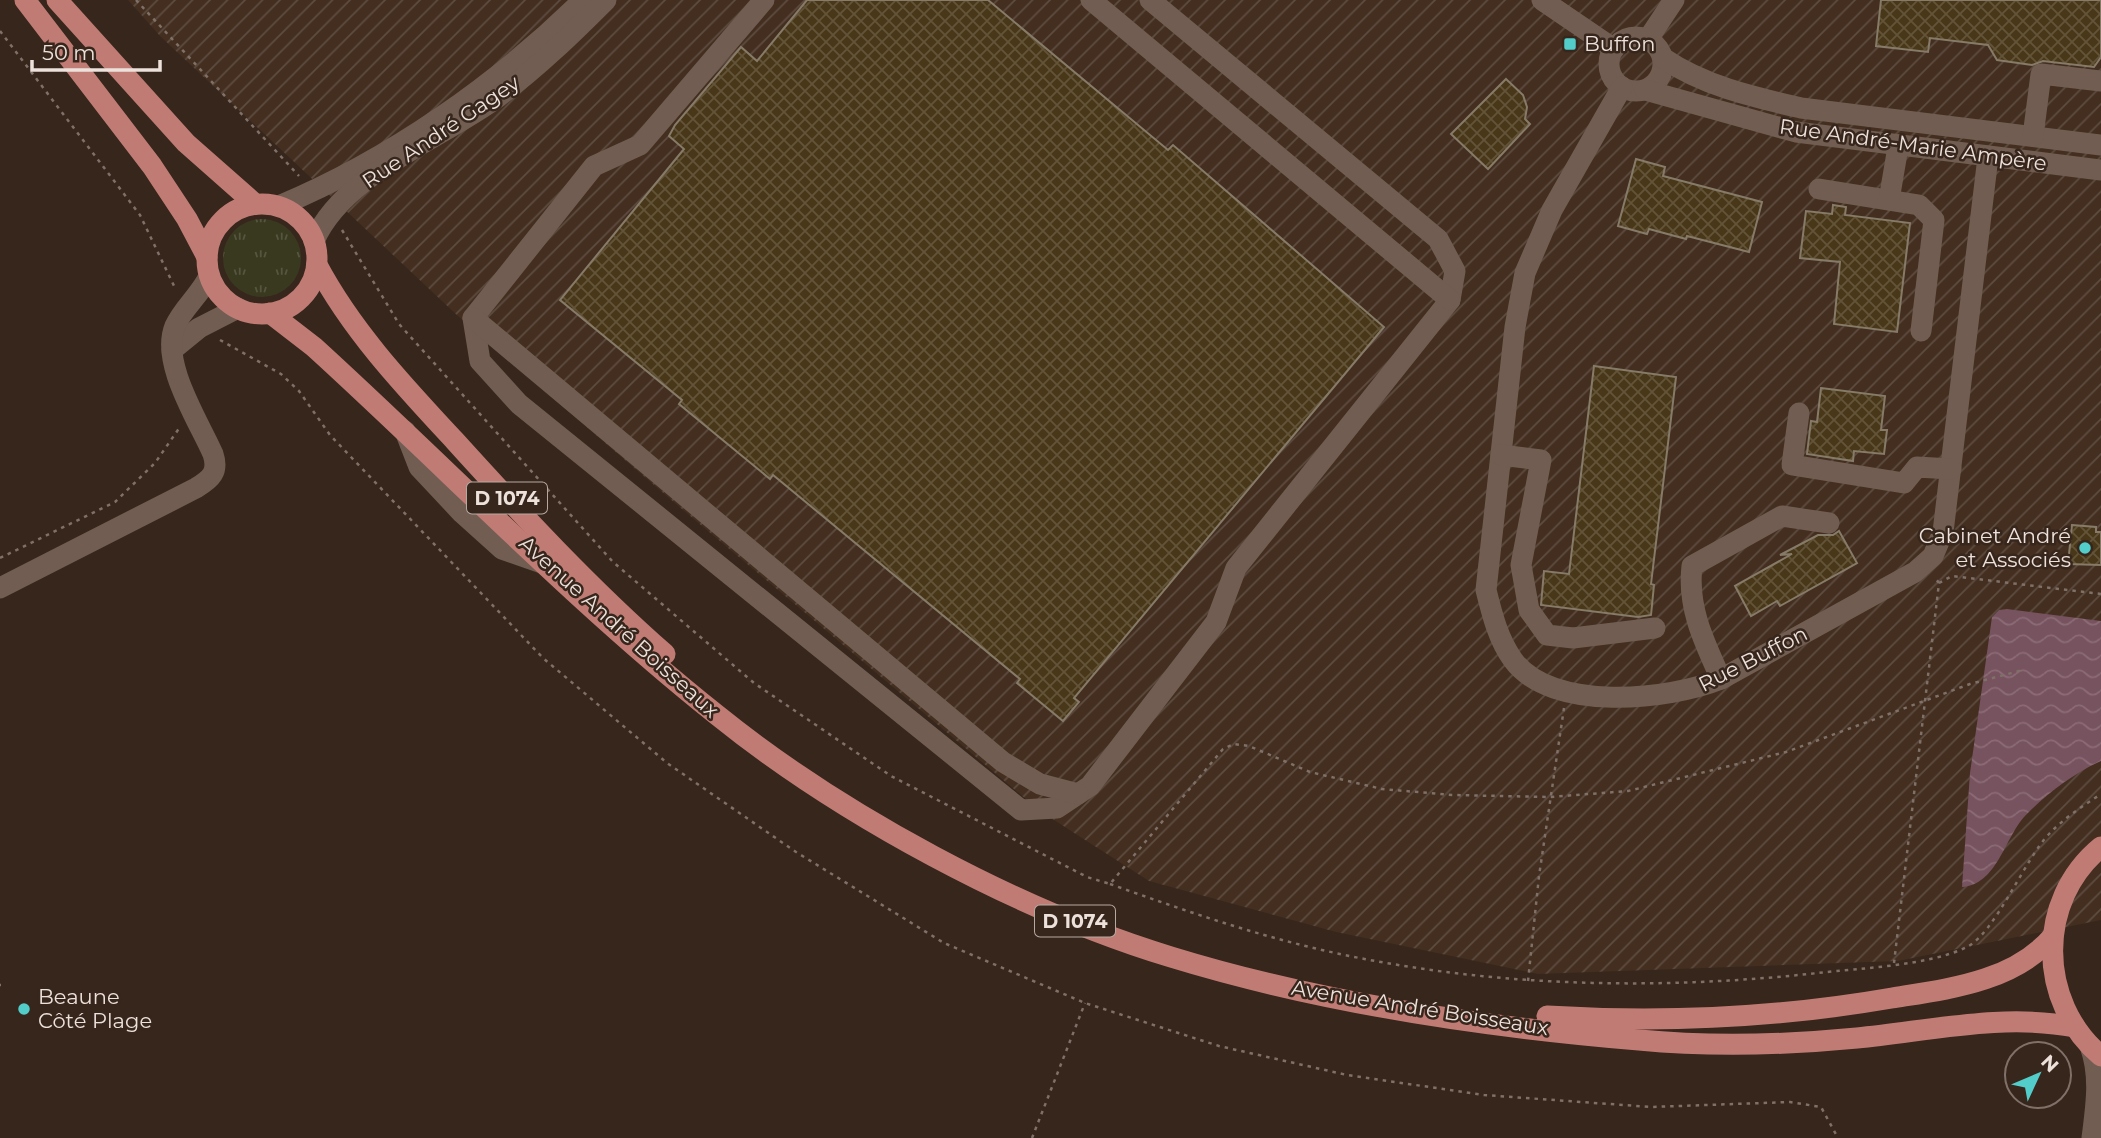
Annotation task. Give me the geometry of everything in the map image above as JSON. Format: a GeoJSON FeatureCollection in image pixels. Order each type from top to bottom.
{"type":"FeatureCollection","features":[{"type":"Feature","properties":{"kind":"main road"},"geometry":{"type":"LineString","coordinates":[[25,0],[152,166],[187,219],[220,295],[238,308],[270,313],[287,307],[301,297],[312,282],[317,265],[314,241],[300,219],[279,206],[255,204],[240,208],[221,222],[209,241],[208,266]]}},
{"type":"Feature","properties":{"kind":"main road"},"geometry":{"type":"LineString","coordinates":[[57,0],[186,143],[255,204]]}},
{"type":"Feature","properties":{"kind":"main road","name":"Avenue André Boisseaux"},"geometry":{"type":"LineString","coordinates":[[317,265],[357,328],[422,406],[571,565],[663,652],[756,727],[839,784],[941,844],[1067,904],[1198,951],[1329,986],[1455,1008],[1621,1020],[1791,1013],[1938,990],[2002,972],[2040,951],[2053,936]]}},
{"type":"Feature","properties":{"kind":"main road","name":"Avenue André Boisseaux"},"geometry":{"type":"LineString","coordinates":[[270,313],[314,347],[625,638],[720,718],[813,783],[919,848],[1022,899],[1170,957],[1320,996],[1466,1019],[1639,1040],[1795,1044],[1993,1023],[2029,1021],[2075,1027]]}},
{"type":"Feature","properties":{"kind":"main road"},"geometry":{"type":"LineString","coordinates":[[2095,1051],[2075,1027],[2056,984],[2053,936],[2067,890],[2080,869],[2101,847]]}},
{"type":"Feature","properties":{"kind":"street","name":"Rue André Gagey"},"geometry":{"type":"LineString","coordinates":[[279,206],[314,191],[449,110],[519,59],[583,0]]}},
{"type":"Feature","properties":{"kind":"street","name":"Rue André Gagey"},"geometry":{"type":"LineString","coordinates":[[314,241],[326,218],[347,196],[496,97],[569,37],[606,0]]}},
{"type":"Feature","properties":{"kind":"street"},"geometry":{"type":"LineString","coordinates":[[764,0],[640,145],[594,166],[473,318],[480,361],[519,404],[1021,810],[1057,808],[1090,786],[1216,622],[1236,568],[1450,300],[1455,271],[1438,239],[1150,0]]}},
{"type":"Feature","properties":{"kind":"street"},"geometry":{"type":"LineString","coordinates":[[1091,0],[1450,300]]}},
{"type":"Feature","properties":{"kind":"street"},"geometry":{"type":"LineString","coordinates":[[1542,0],[1614,49]]}},
{"type":"Feature","properties":{"kind":"street"},"geometry":{"type":"LineString","coordinates":[[1622,87],[1611,74],[1609,66],[1614,49],[1633,37],[1648,39],[1674,0]]}},
{"type":"Feature","properties":{"kind":"street","name":"Rue André-Marie Ampère"},"geometry":{"type":"LineString","coordinates":[[1648,39],[1663,58],[1692,75],[1753,97],[1801,108],[2101,145]]}},
{"type":"Feature","properties":{"kind":"street"},"geometry":{"type":"LineString","coordinates":[[1645,90],[1662,74],[1663,58]]}},
{"type":"Feature","properties":{"kind":"street"},"geometry":{"type":"LineString","coordinates":[[2033,136],[2041,74],[2101,81]]}},
{"type":"Feature","properties":{"kind":"street","name":"Rue André-Marie Ampère"},"geometry":{"type":"LineString","coordinates":[[1622,87],[1645,90],[1796,132],[1898,147],[2101,170]]}},
{"type":"Feature","properties":{"kind":"street","name":"Rue Buffon"},"geometry":{"type":"LineString","coordinates":[[1622,87],[1552,210],[1525,273],[1515,327],[1486,590],[1496,628],[1514,662],[1539,680],[1568,692],[1603,698],[1694,690],[1721,679],[1925,565]]}},
{"type":"Feature","properties":{"kind":"street"},"geometry":{"type":"LineString","coordinates":[[1889,200],[1898,147]]}},
{"type":"Feature","properties":{"kind":"street"},"geometry":{"type":"LineString","coordinates":[[1925,565],[1939,545],[1943,532],[1988,157]]}},
{"type":"Feature","properties":{"kind":"street"},"geometry":{"type":"LineString","coordinates":[[1819,189],[1919,205],[1934,220],[1922,331]]}},
{"type":"Feature","properties":{"kind":"street"},"geometry":{"type":"LineString","coordinates":[[0,588],[196,488],[212,477],[216,464],[213,454],[174,369],[172,350],[176,324],[185,303],[208,266]]}},
{"type":"Feature","properties":{"kind":"street"},"geometry":{"type":"LineString","coordinates":[[172,350],[205,324],[238,308]]}},
{"type":"Feature","properties":{"kind":"street"},"geometry":{"type":"LineString","coordinates":[[473,318],[1003,762],[1040,784],[1078,794]]}},
{"type":"Feature","properties":{"kind":"street"},"geometry":{"type":"LineString","coordinates":[[1799,413],[1791,465],[1904,483],[1917,467],[1951,469]]}},
{"type":"Feature","properties":{"kind":"street"},"geometry":{"type":"LineString","coordinates":[[1501,455],[1541,460],[1521,565],[1529,610],[1547,635],[1573,638],[1655,628]]}},
{"type":"Feature","properties":{"kind":"street"},"geometry":{"type":"LineString","coordinates":[[1721,679],[1693,608],[1689,591],[1692,566],[1782,516],[1829,523]]}},
{"type":"Feature","properties":{"kind":"street"},"geometry":{"type":"LineString","coordinates":[[2092,1138],[2099,1088],[2095,1051]]}},
{"type":"Feature","properties":{"kind":"path"},"geometry":{"type":"LineString","coordinates":[[136,0],[314,191]]}},
{"type":"Feature","properties":{"kind":"path"},"geometry":{"type":"LineString","coordinates":[[0,32],[140,215],[185,303]]}},
{"type":"Feature","properties":{"kind":"path"},"geometry":{"type":"LineString","coordinates":[[205,324],[226,345],[281,374],[299,390],[330,435],[543,658],[667,763],[796,852],[944,943],[1085,1003],[1219,1046],[1347,1075],[1485,1095],[1651,1107],[1790,1102],[1821,1107],[1838,1138]]}},
{"type":"Feature","properties":{"kind":"path"},"geometry":{"type":"LineString","coordinates":[[0,558],[115,502],[155,463],[183,420]]}},
{"type":"Feature","properties":{"kind":"path"},"geometry":{"type":"LineString","coordinates":[[1894,964],[1922,704],[1939,583],[1925,565]]}},
{"type":"Feature","properties":{"kind":"path"},"geometry":{"type":"LineString","coordinates":[[1939,583],[1952,576],[2101,594]]}},
{"type":"Feature","properties":{"kind":"path"},"geometry":{"type":"LineString","coordinates":[[1550,797],[1628,792],[1786,752],[1922,704],[1970,684],[2023,670]]}},
{"type":"Feature","properties":{"kind":"path"},"geometry":{"type":"LineString","coordinates":[[1528,981],[1550,797],[1568,692]]}},
{"type":"Feature","properties":{"kind":"path"},"geometry":{"type":"LineString","coordinates":[[1110,884],[1217,922],[1322,950],[1436,971],[1528,981],[1741,981],[1894,964],[1969,946],[2000,910],[2049,834],[2101,794]]}},
{"type":"Feature","properties":{"kind":"path"},"geometry":{"type":"LineString","coordinates":[[1032,1138],[1085,1003]]}},
{"type":"Feature","properties":{"kind":"shaded area"},"geometry":{"type":"Polygon","coordinates":[[[128,0],[2101,0],[2101,920],[1898,961],[1538,974],[1336,932],[1149,881],[1040,811],[459,317],[160,36],[128,0]]]}},
{"type":"Feature","properties":{"kind":"green space"},"geometry":{"type":"Polygon","coordinates":[[[262,219],[277,222],[290,230],[298,243],[301,258],[298,273],[290,286],[277,294],[262,297],[247,294],[234,286],[226,273],[223,258],[226,243],[234,230],[247,222],[262,219]]]}},
{"type":"Feature","properties":{"kind":"water"},"geometry":{"type":"Polygon","coordinates":[[[1999,610],[2101,621],[2101,761],[2071,778],[2042,800],[2018,825],[1999,859],[1984,878],[1962,887],[1970,773],[1992,617],[1999,610]]]}},
{"type":"Feature","properties":{"kind":"building"},"geometry":{"type":"Polygon","coordinates":[[[807,0],[988,0],[1168,150],[1173,145],[1384,327],[1074,698],[1079,702],[1063,721],[1017,683],[1020,679],[773,475],[770,479],[679,404],[682,400],[560,300],[684,149],[669,136],[675,125],[741,47],[757,61],[807,0]]]}},
{"type":"Feature","properties":{"kind":"building"},"geometry":{"type":"Polygon","coordinates":[[[1881,0],[2101,0],[2101,57],[2094,67],[2043,61],[2032,65],[1997,60],[1988,45],[1930,38],[1928,52],[1876,46],[1881,0]]]}},
{"type":"Feature","properties":{"kind":"building"},"geometry":{"type":"Polygon","coordinates":[[[1506,79],[1523,95],[1527,107],[1525,119],[1530,124],[1488,169],[1451,134],[1506,79]]]}},
{"type":"Feature","properties":{"kind":"building"},"geometry":{"type":"Polygon","coordinates":[[[1636,159],[1665,167],[1663,176],[1762,202],[1749,252],[1687,236],[1686,239],[1649,229],[1647,234],[1618,226],[1636,159]]]}},
{"type":"Feature","properties":{"kind":"building"},"geometry":{"type":"Polygon","coordinates":[[[1833,205],[1846,207],[1845,215],[1910,223],[1897,332],[1834,324],[1840,262],[1800,258],[1806,211],[1832,214],[1833,205]]]}},
{"type":"Feature","properties":{"kind":"building"},"geometry":{"type":"Polygon","coordinates":[[[1594,366],[1676,377],[1651,584],[1654,585],[1651,615],[1638,617],[1541,605],[1544,571],[1569,574],[1594,366]]]}},
{"type":"Feature","properties":{"kind":"building"},"geometry":{"type":"Polygon","coordinates":[[[1821,388],[1885,396],[1881,430],[1887,430],[1884,454],[1854,451],[1853,461],[1807,454],[1811,421],[1817,422],[1821,388]]]}},
{"type":"Feature","properties":{"kind":"building","name":"Cabinet André et Associés"},"geometry":{"type":"Polygon","coordinates":[[[2072,525],[2096,527],[2096,532],[2101,532],[2101,565],[2068,564],[2072,525]]]}},
{"type":"Feature","properties":{"kind":"building"},"geometry":{"type":"Polygon","coordinates":[[[1839,531],[1857,563],[1780,606],[1777,601],[1751,616],[1735,586],[1792,554],[1780,555],[1818,535],[1833,535],[1839,531]]]}},
{"type":"Feature","properties":{"kind":"place","name":"Buffon"},"geometry":{"type":"Point","coordinates":[1570,44]}},
{"type":"Feature","properties":{"kind":"place","name":"Cabinet André et Associés"},"geometry":{"type":"Point","coordinates":[2085,548]}},
{"type":"Feature","properties":{"kind":"place","name":"Beaune Côté Plage"},"geometry":{"type":"Point","coordinates":[24,1009]}}]}
